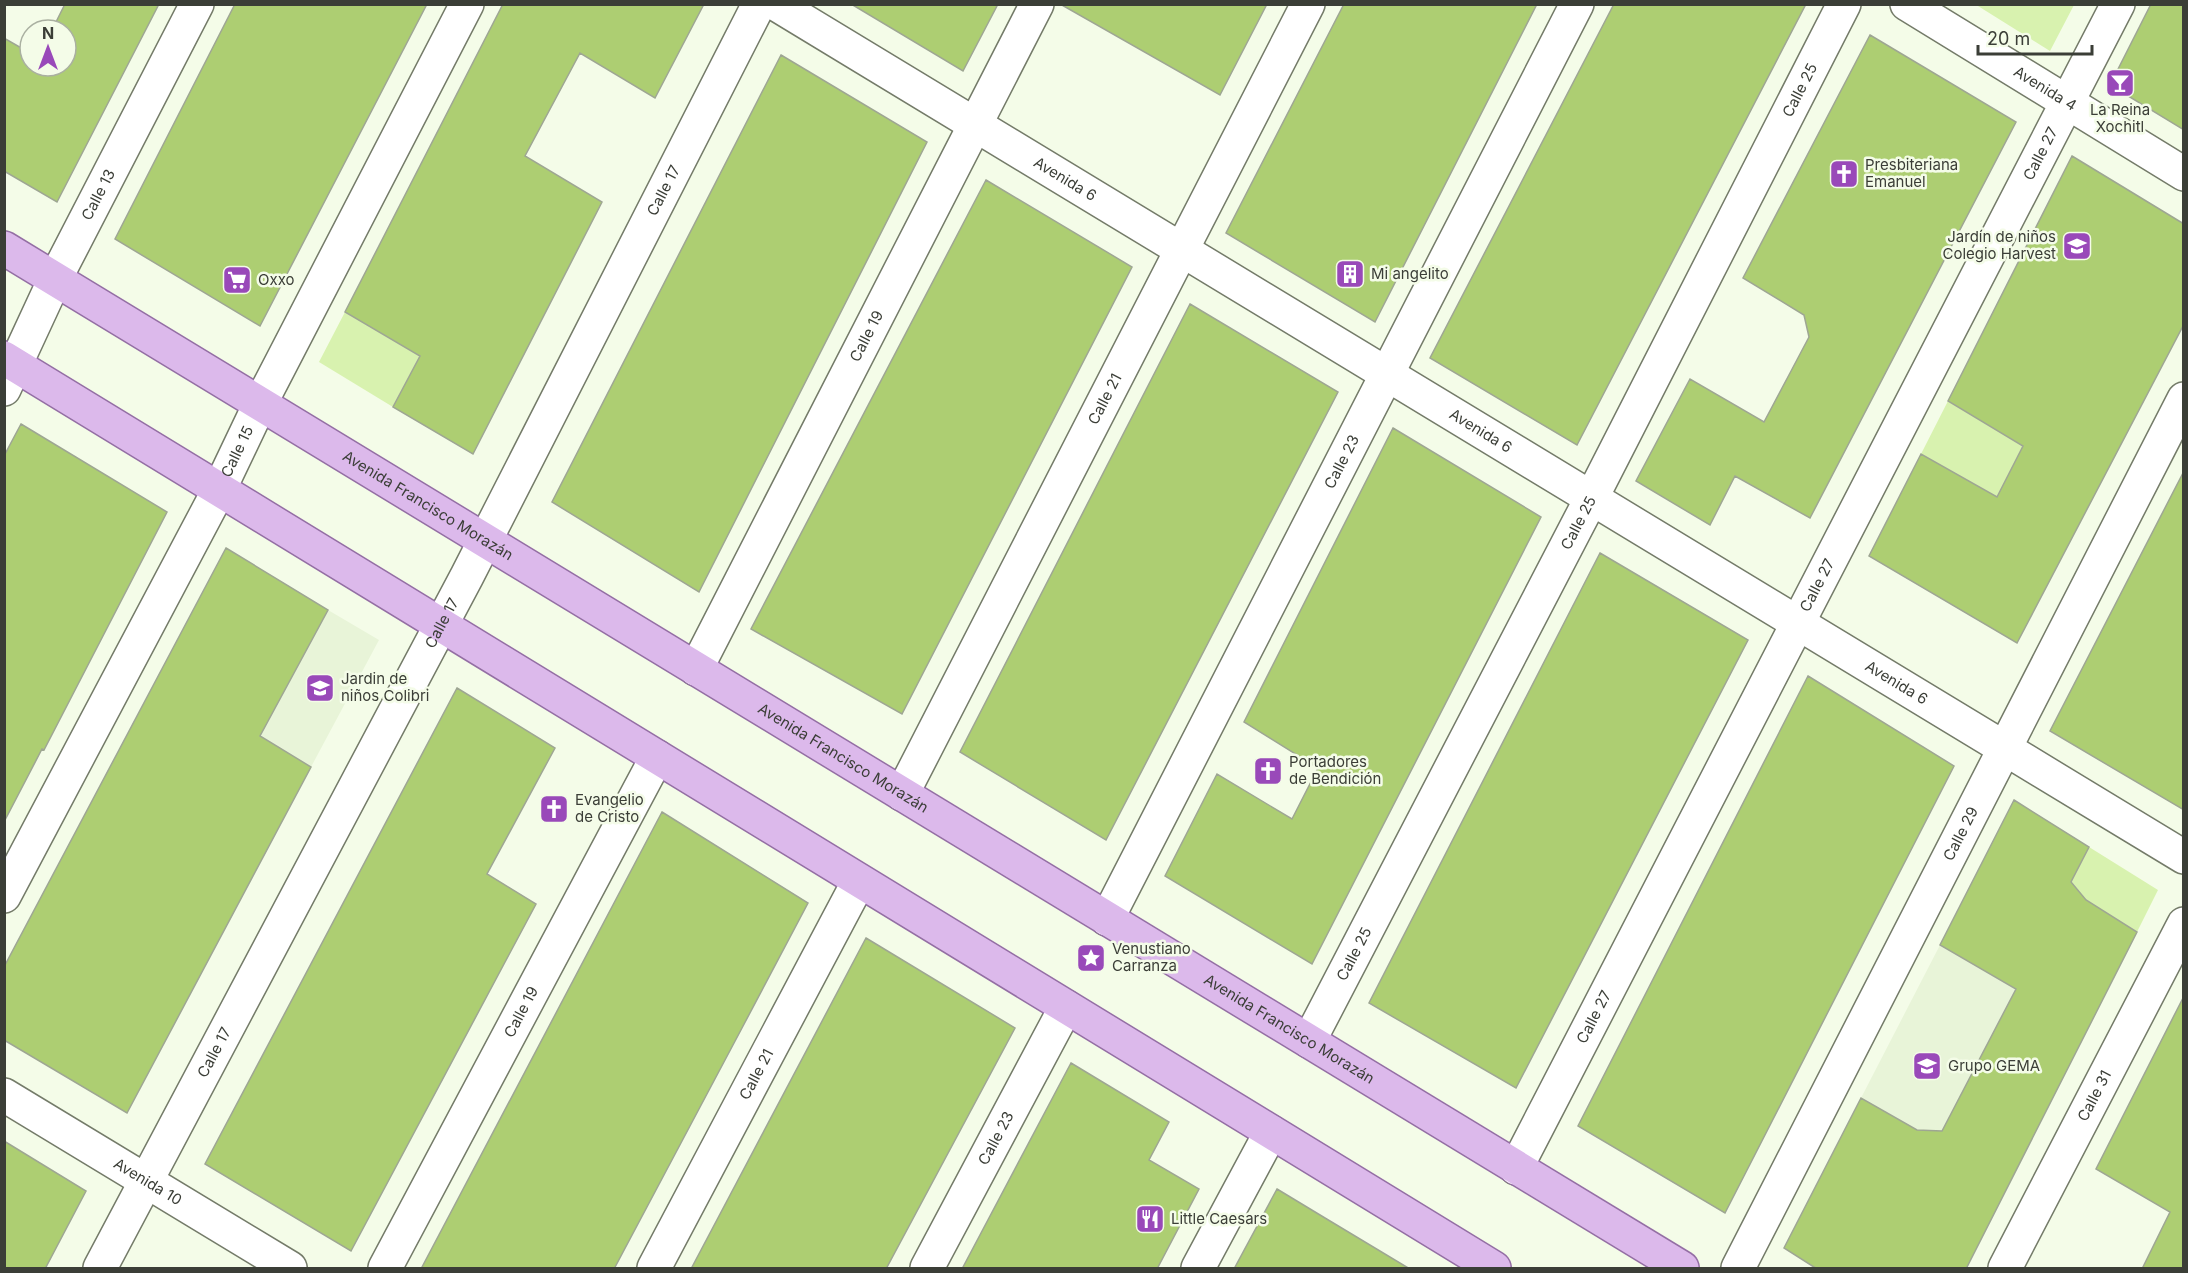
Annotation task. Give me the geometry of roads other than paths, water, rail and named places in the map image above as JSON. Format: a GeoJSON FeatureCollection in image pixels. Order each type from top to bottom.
{"type":"FeatureCollection","features":[{"type":"Feature","properties":{"kind":"main road","name":"Avenida Francisco Morazán"},"geometry":{"type":"LineString","coordinates":[[4,248],[1682,1269]]}},
{"type":"Feature","properties":{"kind":"main road"},"geometry":{"type":"LineString","coordinates":[[9,371],[219,490],[442,625],[1271,1132],[1480,1265]]}},
{"type":"Feature","properties":{"kind":"street","name":"Calle 13"},"geometry":{"type":"LineString","coordinates":[[9,371],[197,4]]}},
{"type":"Feature","properties":{"kind":"street","name":"Calle 15"},"geometry":{"type":"LineString","coordinates":[[4,896],[219,490],[260,404],[466,4]]}},
{"type":"Feature","properties":{"kind":"street","name":"Calle 17"},"geometry":{"type":"LineString","coordinates":[[100,1269],[442,625],[759,4]]}},
{"type":"Feature","properties":{"kind":"street","name":"Avenida 6"},"geometry":{"type":"LineString","coordinates":[[776,4],[2184,857]]}},
{"type":"Feature","properties":{"kind":"street","name":"Calle 19"},"geometry":{"type":"LineString","coordinates":[[696,669],[1037,4]]}},
{"type":"Feature","properties":{"kind":"street","name":"Calle 21"},"geometry":{"type":"LineString","coordinates":[[902,794],[1308,4]]}},
{"type":"Feature","properties":{"kind":"street","name":"Calle 23"},"geometry":{"type":"LineString","coordinates":[[1107,919],[1577,4]]}},
{"type":"Feature","properties":{"kind":"street","name":"Calle 25"},"geometry":{"type":"LineString","coordinates":[[1308,1041],[1591,498],[1844,4]]}},
{"type":"Feature","properties":{"kind":"street","name":"Avenida 4"},"geometry":{"type":"LineString","coordinates":[[1907,4],[2184,174]]}},
{"type":"Feature","properties":{"kind":"street","name":"Calle 27"},"geometry":{"type":"LineString","coordinates":[[1516,1168],[2118,4]]}},
{"type":"Feature","properties":{"kind":"street","name":"Calle 29"},"geometry":{"type":"LineString","coordinates":[[1738,1269],[2184,399]]}},
{"type":"Feature","properties":{"kind":"street","name":"Calle 19"},"geometry":{"type":"LineString","coordinates":[[385,1269],[657,757]]}},
{"type":"Feature","properties":{"kind":"street","name":"Calle 21"},"geometry":{"type":"LineString","coordinates":[[654,1269],[860,881]]}},
{"type":"Feature","properties":{"kind":"street","name":"Calle 31"},"geometry":{"type":"LineString","coordinates":[[2005,1269],[2184,924]]}},
{"type":"Feature","properties":{"kind":"street","name":"Calle 23"},"geometry":{"type":"LineString","coordinates":[[927,1269],[1066,1007]]}},
{"type":"Feature","properties":{"kind":"street","name":"Avenida 10"},"geometry":{"type":"LineString","coordinates":[[4,1095],[290,1269]]}},
{"type":"Feature","properties":{"kind":"street"},"geometry":{"type":"LineString","coordinates":[[1198,1269],[1271,1132]]}},
{"type":"Feature","properties":{"kind":"place","name":"La Reina Xochitl"},"geometry":{"type":"Point","coordinates":[2120,83]}},
{"type":"Feature","properties":{"kind":"place","name":"Presbiteriana Emanuel"},"geometry":{"type":"Point","coordinates":[1844,174]}},
{"type":"Feature","properties":{"kind":"place","name":"Jardín de niños Colegio Harvest"},"geometry":{"type":"Point","coordinates":[2077,246]}},
{"type":"Feature","properties":{"kind":"place","name":"Mi angelito"},"geometry":{"type":"Point","coordinates":[1350,274]}},
{"type":"Feature","properties":{"kind":"place","name":"Oxxo"},"geometry":{"type":"Point","coordinates":[237,280]}},
{"type":"Feature","properties":{"kind":"place","name":"Jardin de niños Colibri"},"geometry":{"type":"Point","coordinates":[320,688]}},
{"type":"Feature","properties":{"kind":"place","name":"Portadores de Bendición"},"geometry":{"type":"Point","coordinates":[1268,771]}},
{"type":"Feature","properties":{"kind":"place","name":"Evangelio de Cristo"},"geometry":{"type":"Point","coordinates":[554,809]}},
{"type":"Feature","properties":{"kind":"place","name":"Venustiano Carranza"},"geometry":{"type":"Point","coordinates":[1091,958]}},
{"type":"Feature","properties":{"kind":"place","name":"Grupo GEMA"},"geometry":{"type":"Point","coordinates":[1927,1066]}},
{"type":"Feature","properties":{"kind":"place","name":"Little Caesars"},"geometry":{"type":"Point","coordinates":[1150,1219]}}]}
